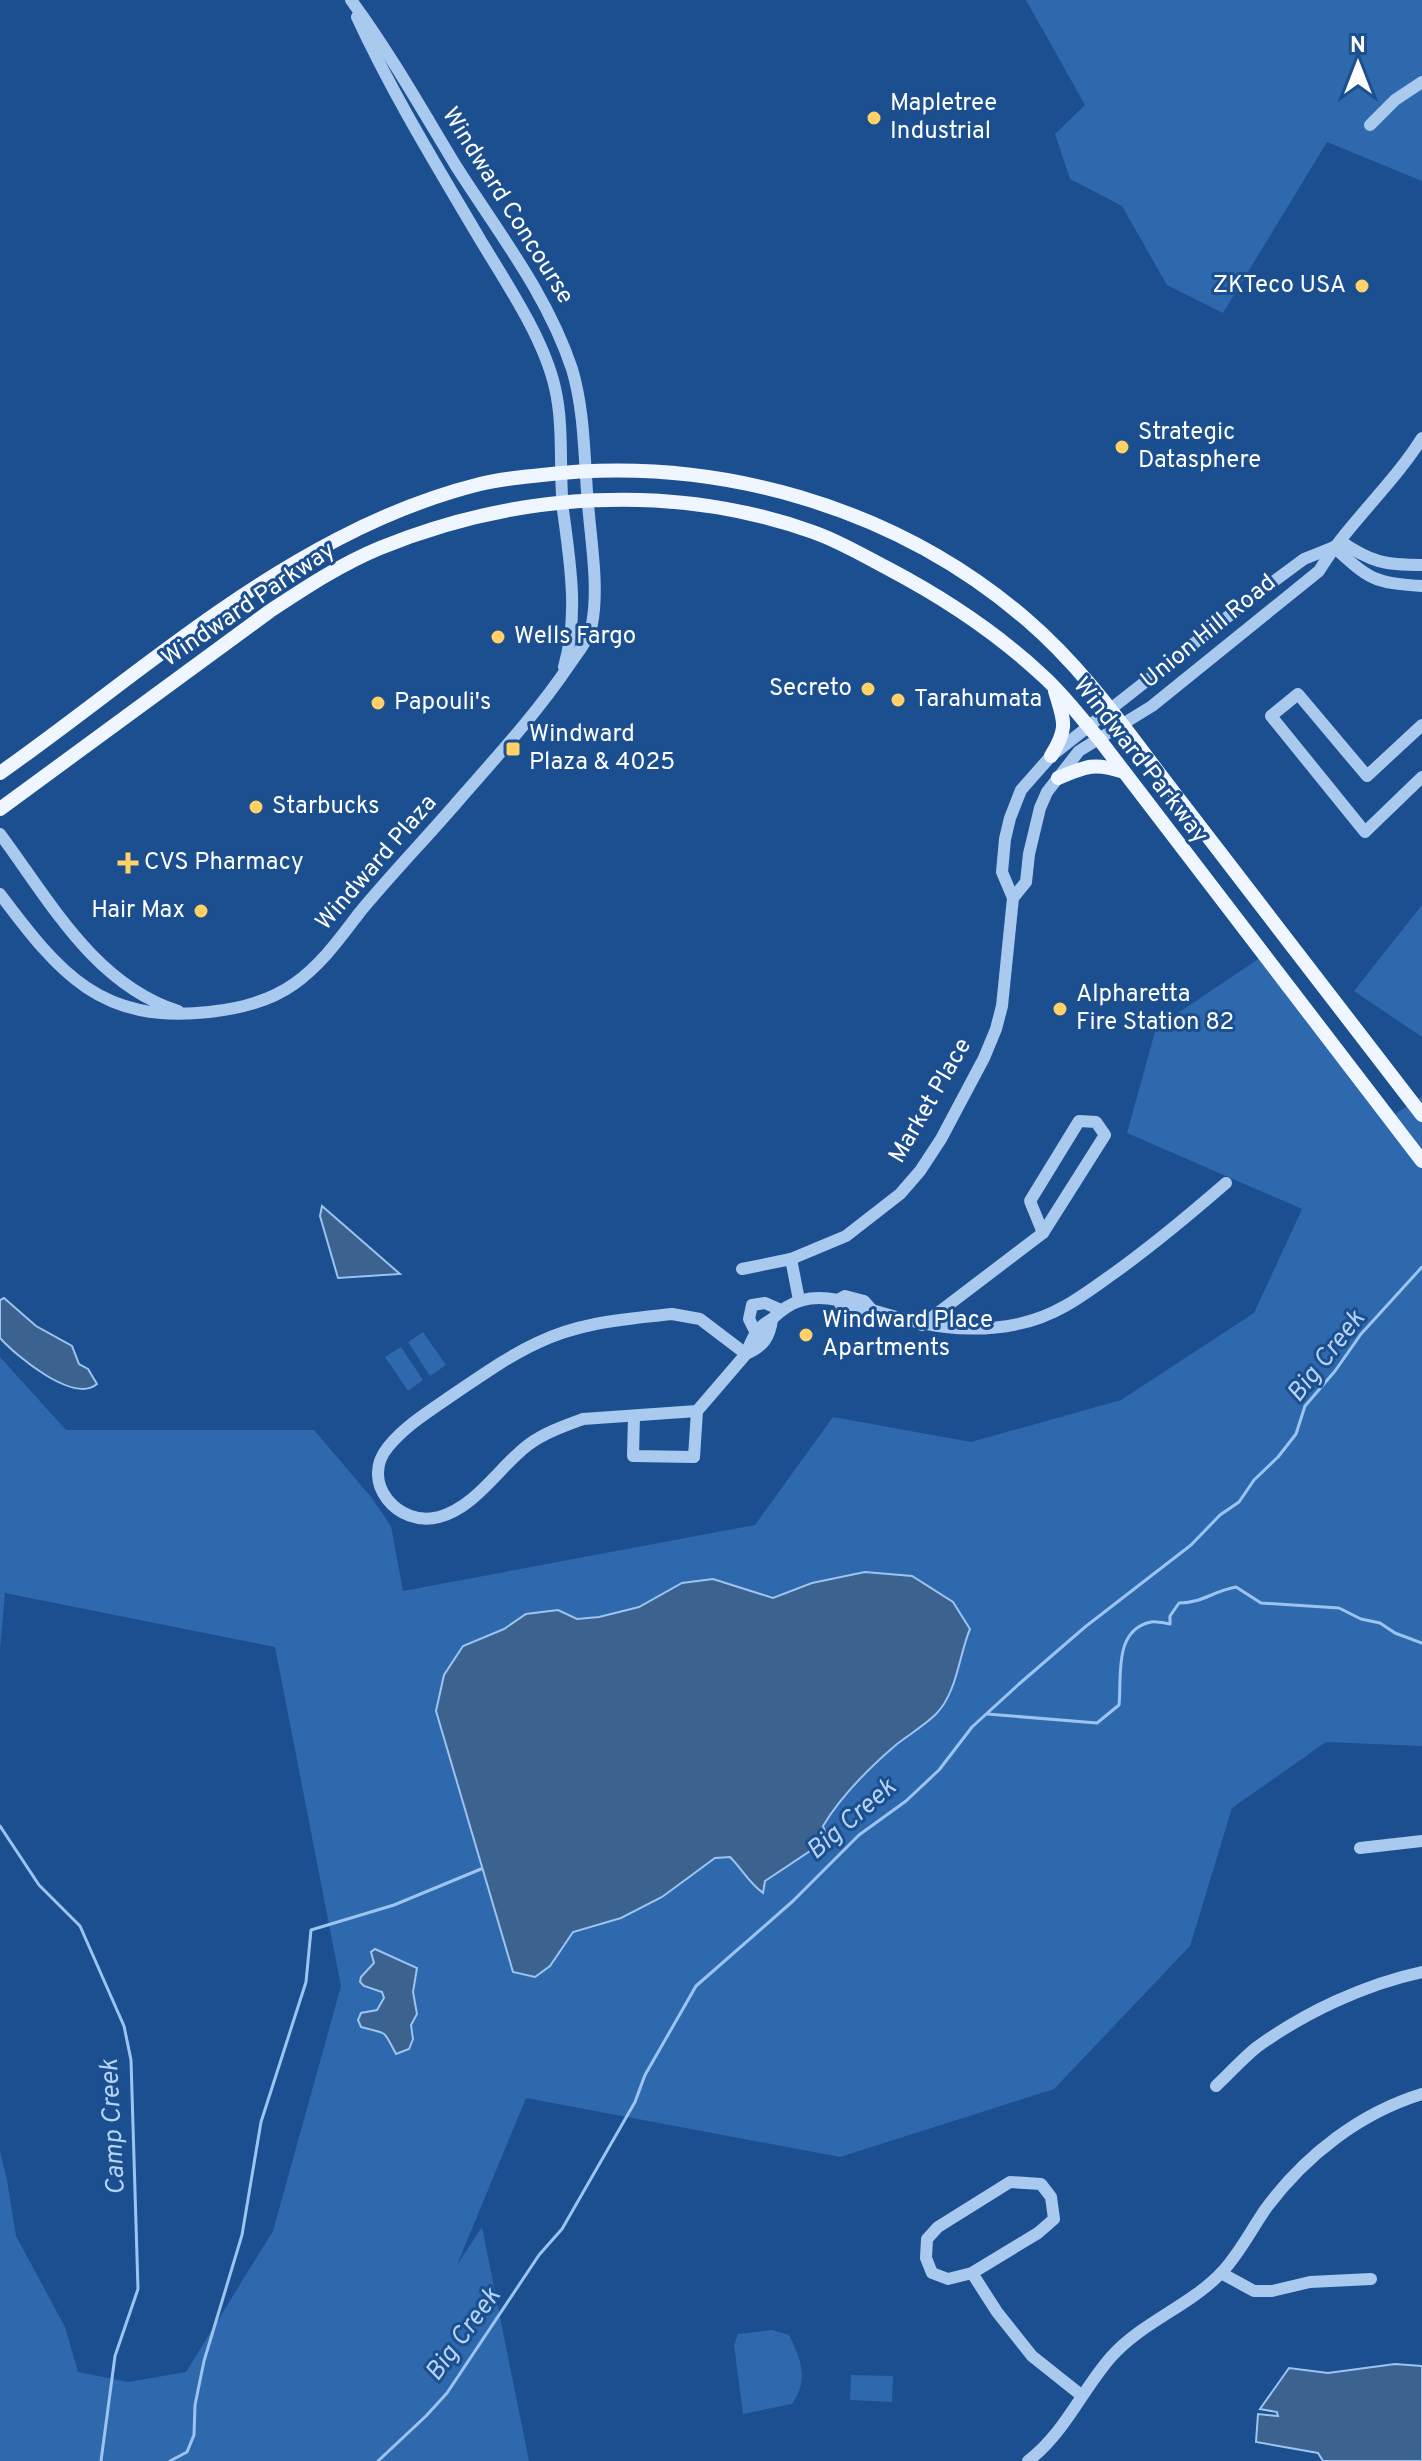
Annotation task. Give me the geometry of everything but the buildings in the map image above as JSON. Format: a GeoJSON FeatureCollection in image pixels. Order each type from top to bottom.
{"type":"FeatureCollection","features":[{"type":"Feature","properties":{"kind":"main road","name":"Windward Parkway"},"geometry":{"type":"LineString","coordinates":[[0,773],[203,621],[338,539],[453,491],[485,483],[585,470],[690,474],[739,481],[862,519],[904,539],[953,566],[1005,602],[1047,638],[1112,709],[1422,1115]]}},
{"type":"Feature","properties":{"kind":"main road","name":"Windward Parkway"},"geometry":{"type":"LineString","coordinates":[[0,809],[270,611],[314,582],[379,548],[437,527],[498,511],[587,499],[682,502],[764,517],[815,533],[952,605],[988,630],[1053,687],[1099,739],[1422,1161]]}},
{"type":"Feature","properties":{"kind":"main road"},"geometry":{"type":"LineString","coordinates":[[1051,756],[1062,738],[1064,727],[1053,687]]}},
{"type":"Feature","properties":{"kind":"main road"},"geometry":{"type":"LineString","coordinates":[[1058,778],[1091,765],[1124,772]]}},
{"type":"Feature","properties":{"kind":"street","name":"Windward Concourse"},"geometry":{"type":"LineString","coordinates":[[350,0],[375,33],[458,168],[520,261],[559,334],[578,398],[587,499]]}},
{"type":"Feature","properties":{"kind":"street","name":"Windward Concourse"},"geometry":{"type":"LineString","coordinates":[[350,0],[374,54],[521,308],[547,364],[555,389],[560,473]]}},
{"type":"Feature","properties":{"kind":"street"},"geometry":{"type":"LineString","coordinates":[[1370,125],[1395,100],[1422,82]]}},
{"type":"Feature","properties":{"kind":"street","name":"Union Hill Road"},"geometry":{"type":"LineString","coordinates":[[1099,739],[1152,706],[1319,571],[1337,544],[1397,475],[1422,438]]}},
{"type":"Feature","properties":{"kind":"street","name":"Windward Plaza"},"geometry":{"type":"LineString","coordinates":[[560,473],[572,578],[570,636],[561,678]]}},
{"type":"Feature","properties":{"kind":"street","name":"Windward Plaza"},"geometry":{"type":"LineString","coordinates":[[0,894],[40,947],[91,991],[138,1011],[161,1015],[229,1010],[272,997],[292,986],[318,965],[361,911],[508,745],[583,645],[592,625],[594,589],[587,499]]}},
{"type":"Feature","properties":{"kind":"street"},"geometry":{"type":"LineString","coordinates":[[1337,544],[1367,559],[1422,565]]}},
{"type":"Feature","properties":{"kind":"street"},"geometry":{"type":"LineString","coordinates":[[1337,544],[1367,577],[1397,585],[1422,586]]}},
{"type":"Feature","properties":{"kind":"street","name":"Union Hill Road"},"geometry":{"type":"LineString","coordinates":[[1088,726],[1304,559],[1337,544]]}},
{"type":"Feature","properties":{"kind":"street"},"geometry":{"type":"LineString","coordinates":[[1367,559],[1367,577]]}},
{"type":"Feature","properties":{"kind":"street"},"geometry":{"type":"LineString","coordinates":[[1250,599],[1266,616]]}},
{"type":"Feature","properties":{"kind":"street"},"geometry":{"type":"LineString","coordinates":[[1422,725],[1367,776],[1298,694],[1271,716],[1365,832],[1422,777]]}},
{"type":"Feature","properties":{"kind":"street","name":"Market Place"},"geometry":{"type":"LineString","coordinates":[[742,1269],[791,1259],[846,1236],[900,1194],[941,1139],[996,1029],[1006,985],[1013,898],[1002,872],[1010,818],[1021,790],[1051,756],[1088,726]]}},
{"type":"Feature","properties":{"kind":"street","name":"Market Place"},"geometry":{"type":"LineString","coordinates":[[1013,898],[1026,882],[1040,808],[1079,751],[1099,739]]}},
{"type":"Feature","properties":{"kind":"street","name":"Windward Plaza"},"geometry":{"type":"LineString","coordinates":[[0,834],[85,949],[105,969],[138,993],[185,1013]]}},
{"type":"Feature","properties":{"kind":"street"},"geometry":{"type":"LineString","coordinates":[[922,1325],[1043,1233],[1105,1135],[1096,1122],[1079,1121],[1030,1201],[1043,1233]]}},
{"type":"Feature","properties":{"kind":"street"},"geometry":{"type":"LineString","coordinates":[[634,1416],[633,1456],[694,1457],[697,1411],[761,1336],[761,1325],[799,1300],[821,1297],[838,1300],[845,1296],[862,1312],[872,1310],[922,1325],[972,1329],[1019,1324],[1063,1309],[1159,1241],[1226,1183]]}},
{"type":"Feature","properties":{"kind":"street"},"geometry":{"type":"LineString","coordinates":[[791,1259],[799,1300]]}},
{"type":"Feature","properties":{"kind":"street"},"geometry":{"type":"LineString","coordinates":[[761,1336],[749,1319],[752,1305],[765,1303],[776,1314]]}},
{"type":"Feature","properties":{"kind":"street"},"geometry":{"type":"LineString","coordinates":[[697,1411],[583,1419],[539,1437],[469,1501],[435,1518],[403,1514],[384,1495],[378,1478],[379,1464],[387,1448],[418,1419],[507,1359],[567,1330],[626,1319],[686,1315],[700,1319],[746,1354]]}},
{"type":"Feature","properties":{"kind":"street"},"geometry":{"type":"LineString","coordinates":[[1360,1848],[1422,1841]]}},
{"type":"Feature","properties":{"kind":"street"},"geometry":{"type":"LineString","coordinates":[[1216,2086],[1255,2049],[1282,2030],[1341,2000],[1422,1972]]}},
{"type":"Feature","properties":{"kind":"street"},"geometry":{"type":"LineString","coordinates":[[1028,2461],[1061,2429],[1081,2395],[1113,2355],[1190,2301],[1221,2273],[1267,2207],[1321,2149],[1353,2126],[1422,2094]]}},
{"type":"Feature","properties":{"kind":"street"},"geometry":{"type":"LineString","coordinates":[[1010,2182],[1041,2184],[1051,2197],[1054,2219],[1038,2233],[972,2273],[948,2279],[932,2273],[926,2258],[927,2239],[938,2227],[1010,2182]]}},
{"type":"Feature","properties":{"kind":"street"},"geometry":{"type":"LineString","coordinates":[[972,2273],[997,2312],[1032,2356],[1081,2395]]}},
{"type":"Feature","properties":{"kind":"street"},"geometry":{"type":"LineString","coordinates":[[1221,2273],[1254,2291],[1272,2291],[1310,2282],[1371,2279]]}},
{"type":"Feature","properties":{"kind":"shaded area"},"geometry":{"type":"Polygon","coordinates":[[[1026,0],[1422,0],[1422,181],[1327,142],[1223,313],[1167,285],[1122,206],[1070,179],[1055,134],[1085,105],[1026,0]]]}},
{"type":"Feature","properties":{"kind":"shaded area"},"geometry":{"type":"Polygon","coordinates":[[[1422,905],[1422,1037],[1354,991],[1422,905]]]}},
{"type":"Feature","properties":{"kind":"shaded area"},"geometry":{"type":"Polygon","coordinates":[[[1264,955],[1385,1121],[1422,1096],[1422,1746],[1326,1742],[1232,1808],[1190,1946],[1054,2089],[840,2157],[526,2098],[457,2265],[482,2227],[529,2461],[0,2461],[0,2151],[16,2236],[65,2327],[78,2372],[128,2382],[186,2372],[273,2231],[341,1986],[275,1647],[5,1593],[0,1650],[0,1357],[66,1430],[314,1430],[371,1497],[391,1526],[403,1591],[755,1525],[833,1417],[971,1442],[1121,1400],[1254,1313],[1302,1209],[1127,1133],[1156,1028],[1264,955]]]}},
{"type":"Feature","properties":{"kind":"shaded area"},"geometry":{"type":"Polygon","coordinates":[[[322,1206],[400,1274],[338,1278],[320,1216],[322,1206]]]}},
{"type":"Feature","properties":{"kind":"shaded area"},"geometry":{"type":"Polygon","coordinates":[[[4,1298],[36,1326],[72,1346],[79,1364],[88,1369],[97,1384],[87,1389],[60,1383],[8,1346],[0,1338],[0,1300],[4,1298]]]}},
{"type":"Feature","properties":{"kind":"shaded area"},"geometry":{"type":"Polygon","coordinates":[[[423,1332],[446,1365],[430,1376],[408,1342],[423,1332]]]}},
{"type":"Feature","properties":{"kind":"shaded area"},"geometry":{"type":"Polygon","coordinates":[[[401,1347],[423,1380],[408,1391],[385,1357],[401,1347]]]}},
{"type":"Feature","properties":{"kind":"shaded area"},"geometry":{"type":"Polygon","coordinates":[[[865,1572],[912,1576],[953,1602],[970,1629],[953,1685],[943,1705],[932,1718],[866,1772],[847,1793],[823,1826],[828,1839],[765,1881],[763,1893],[730,1857],[715,1858],[662,1897],[621,1918],[573,1932],[550,1966],[535,1977],[513,1972],[436,1711],[444,1675],[463,1646],[504,1629],[526,1614],[558,1610],[577,1619],[599,1617],[639,1607],[682,1583],[713,1579],[773,1598],[812,1583],[865,1572]]]}},
{"type":"Feature","properties":{"kind":"shaded area"},"geometry":{"type":"Polygon","coordinates":[[[375,1949],[417,1968],[413,1992],[417,2014],[411,2025],[413,2039],[409,2049],[396,2054],[384,2034],[361,2027],[358,2020],[361,2013],[377,2010],[384,1998],[382,1992],[360,1982],[374,1963],[371,1952],[375,1949]]]}},
{"type":"Feature","properties":{"kind":"shaded area"},"geometry":{"type":"Polygon","coordinates":[[[772,2330],[789,2335],[797,2353],[802,2378],[797,2395],[792,2404],[743,2414],[734,2345],[738,2334],[772,2330]]]}},
{"type":"Feature","properties":{"kind":"shaded area"},"geometry":{"type":"Polygon","coordinates":[[[1395,2364],[1422,2366],[1422,2461],[1323,2461],[1318,2453],[1256,2442],[1258,2414],[1278,2416],[1277,2412],[1260,2409],[1289,2368],[1328,2373],[1395,2364]]]}},
{"type":"Feature","properties":{"kind":"shaded area"},"geometry":{"type":"Polygon","coordinates":[[[851,2375],[893,2376],[892,2402],[850,2400],[851,2375]]]}},
{"type":"Feature","properties":{"kind":"waterway","name":"Big Creek"},"geometry":{"type":"LineString","coordinates":[[378,2461],[447,2393],[539,2255],[562,2229],[635,2102],[645,2075],[696,1986],[793,1901],[859,1835],[906,1801],[939,1770],[972,1727],[1019,1684],[1085,1627],[1191,1545],[1220,1515],[1239,1502],[1254,1480],[1296,1434],[1305,1406],[1361,1334],[1422,1267]]}},
{"type":"Feature","properties":{"kind":"waterway"},"geometry":{"type":"LineString","coordinates":[[987,1714],[1097,1723],[1119,1705],[1122,1656],[1130,1634],[1151,1622],[1170,1624],[1170,1616],[1179,1603],[1236,1587],[1261,1603],[1339,1608],[1422,1643]]}},
{"type":"Feature","properties":{"kind":"waterway","name":"Camp Creek"},"geometry":{"type":"LineString","coordinates":[[0,1826],[39,1885],[80,1926],[124,2026],[131,2060],[138,2289],[115,2356],[101,2461]]}},
{"type":"Feature","properties":{"kind":"waterway"},"geometry":{"type":"LineString","coordinates":[[170,2461],[187,2452],[194,2435],[195,2405],[204,2361],[242,2235],[261,2122],[306,1982],[311,1930],[394,1905],[481,1869]]}},
{"type":"Feature","properties":{"kind":"place","name":"Mapletree Industrial"},"geometry":{"type":"Point","coordinates":[874,118]}},
{"type":"Feature","properties":{"kind":"place","name":"ZKTeco USA"},"geometry":{"type":"Point","coordinates":[1362,286]}},
{"type":"Feature","properties":{"kind":"place","name":"Strategic Datasphere"},"geometry":{"type":"Point","coordinates":[1122,447]}},
{"type":"Feature","properties":{"kind":"place","name":"Wells Fargo"},"geometry":{"type":"Point","coordinates":[498,637]}},
{"type":"Feature","properties":{"kind":"place","name":"Secreto"},"geometry":{"type":"Point","coordinates":[868,689]}},
{"type":"Feature","properties":{"kind":"place","name":"Tarahumata"},"geometry":{"type":"Point","coordinates":[898,700]}},
{"type":"Feature","properties":{"kind":"place","name":"Papouli's"},"geometry":{"type":"Point","coordinates":[378,703]}},
{"type":"Feature","properties":{"kind":"place","name":"Windward Plaza & 4025"},"geometry":{"type":"Point","coordinates":[513,749]}},
{"type":"Feature","properties":{"kind":"place","name":"Starbucks"},"geometry":{"type":"Point","coordinates":[256,807]}},
{"type":"Feature","properties":{"kind":"place","name":"CVS Pharmacy"},"geometry":{"type":"Point","coordinates":[128,863]}},
{"type":"Feature","properties":{"kind":"place","name":"Hair Max"},"geometry":{"type":"Point","coordinates":[201,911]}},
{"type":"Feature","properties":{"kind":"place","name":"Alpharetta Fire Station 82"},"geometry":{"type":"Point","coordinates":[1060,1009]}},
{"type":"Feature","properties":{"kind":"place","name":"Windward Place Apartments"},"geometry":{"type":"Point","coordinates":[806,1335]}}]}
